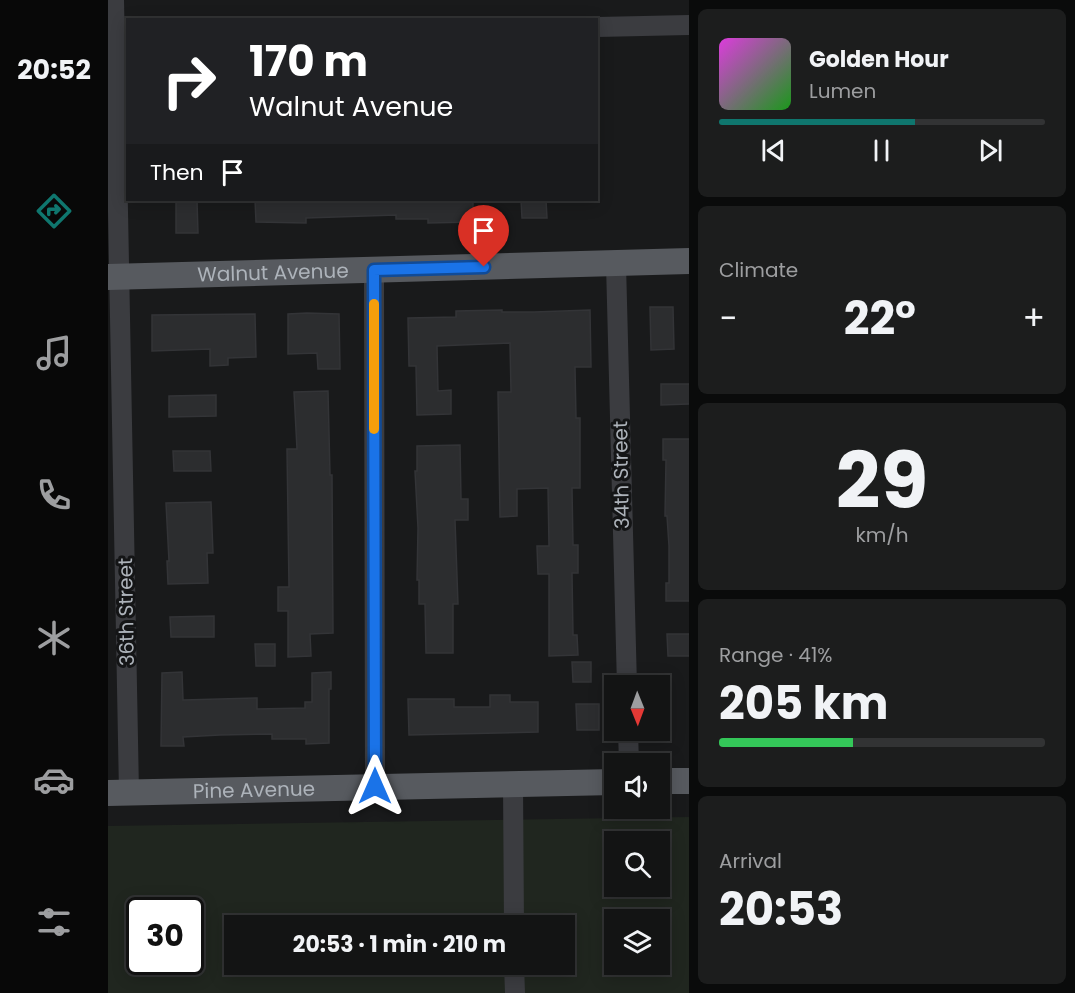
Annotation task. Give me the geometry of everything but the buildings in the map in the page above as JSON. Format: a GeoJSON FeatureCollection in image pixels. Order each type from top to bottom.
{"type":"FeatureCollection","features":[{"type":"Feature","properties":{"kind":"main road","name":"Walnut Avenue"},"geometry":{"type":"LineString","coordinates":[[114,277],[689,261]]}},
{"type":"Feature","properties":{"kind":"main road"},"geometry":{"type":"LineString","coordinates":[[670,781],[689,781]]}},
{"type":"Feature","properties":{"kind":"main road","name":"Pine Avenue"},"geometry":{"type":"LineString","coordinates":[[118,793],[604,782]]}},
{"type":"Feature","properties":{"kind":"street","name":"36th Street"},"geometry":{"type":"LineString","coordinates":[[114,0],[117,39],[114,277],[118,793]]}},
{"type":"Feature","properties":{"kind":"street"},"geometry":{"type":"LineString","coordinates":[[598,27],[689,25]]}},
{"type":"Feature","properties":{"kind":"street","name":"34th Street"},"geometry":{"type":"LineString","coordinates":[[616,264],[627,675]]}},
{"type":"Feature","properties":{"kind":"street"},"geometry":{"type":"LineString","coordinates":[[374,270],[375,786]]}},
{"type":"Feature","properties":{"kind":"street"},"geometry":{"type":"LineString","coordinates":[[513,784],[514,915]]}},
{"type":"Feature","properties":{"kind":"street"},"geometry":{"type":"LineString","coordinates":[[514,975],[514,993]]}},
{"type":"Feature","properties":{"kind":"shaded area"},"geometry":{"type":"Polygon","coordinates":[[[689,817],[689,993],[108,993],[108,826],[689,817]]]}},
{"type":"Feature","properties":{"kind":"slow traffic"},"geometry":{"type":"LineString","coordinates":[[374,304],[374,429]]}},
{"type":"Feature","properties":{"kind":"route"},"geometry":{"type":"LineString","coordinates":[[375,786],[374,270],[484,267]]}}]}
